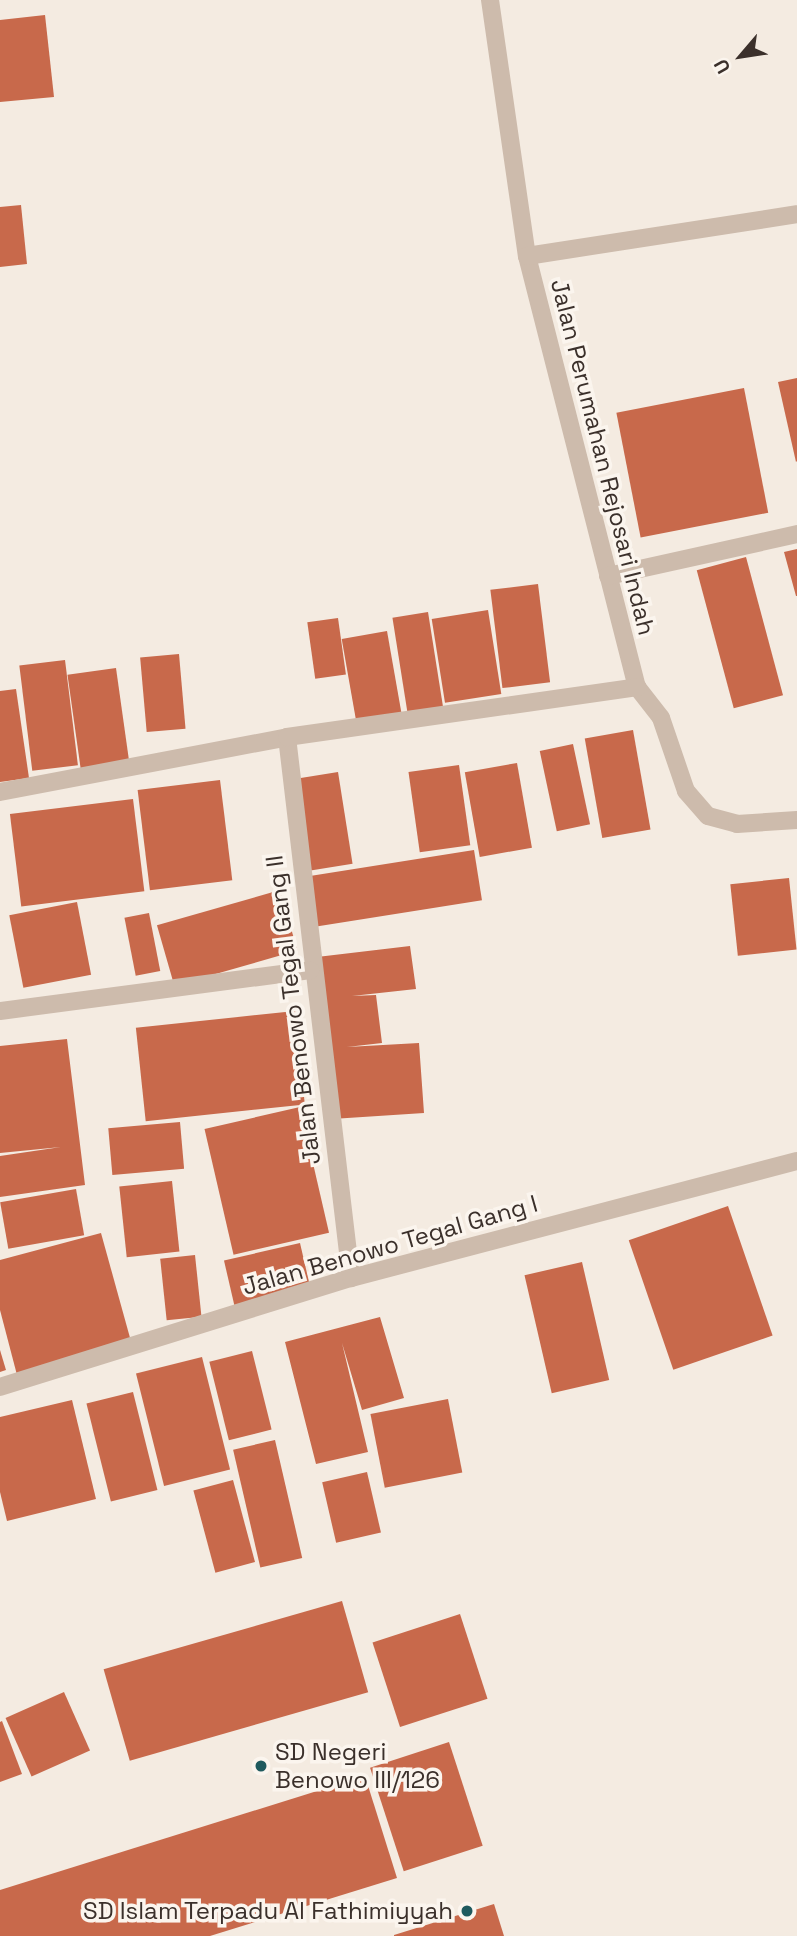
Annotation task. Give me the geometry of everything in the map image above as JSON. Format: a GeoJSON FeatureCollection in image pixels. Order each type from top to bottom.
{"type":"FeatureCollection","features":[{"type":"Feature","properties":{"kind":"street","name":"Jalan Perumahan Rejosari Indah"},"geometry":{"type":"LineString","coordinates":[[490,0],[527,256],[637,687],[653,703],[686,791],[708,817],[737,824],[797,820]]}},
{"type":"Feature","properties":{"kind":"street"},"geometry":{"type":"LineString","coordinates":[[527,256],[797,214]]}},
{"type":"Feature","properties":{"kind":"street"},"geometry":{"type":"LineString","coordinates":[[608,576],[797,534]]}},
{"type":"Feature","properties":{"kind":"street"},"geometry":{"type":"LineString","coordinates":[[0,792],[287,737],[637,687]]}},
{"type":"Feature","properties":{"kind":"street","name":"Jalan Benowo Tegal Gang II"},"geometry":{"type":"LineString","coordinates":[[287,737],[310,970],[351,1278]]}},
{"type":"Feature","properties":{"kind":"street"},"geometry":{"type":"LineString","coordinates":[[0,1011],[310,970]]}},
{"type":"Feature","properties":{"kind":"street","name":"Jalan Benowo Tegal Gang I"},"geometry":{"type":"LineString","coordinates":[[0,1387],[351,1278],[797,1161]]}},
{"type":"Feature","properties":{"kind":"building"},"geometry":{"type":"Polygon","coordinates":[[[45,15],[54,97],[0,102],[0,20],[45,15]]]}},
{"type":"Feature","properties":{"kind":"building"},"geometry":{"type":"Polygon","coordinates":[[[21,205],[27,264],[0,267],[0,207],[21,205]]]}},
{"type":"Feature","properties":{"kind":"building"},"geometry":{"type":"Polygon","coordinates":[[[797,378],[797,461],[796,462],[778,382],[797,378]]]}},
{"type":"Feature","properties":{"kind":"building"},"geometry":{"type":"Polygon","coordinates":[[[744,388],[768,513],[641,537],[616,413],[744,388]]]}},
{"type":"Feature","properties":{"kind":"building"},"geometry":{"type":"Polygon","coordinates":[[[797,549],[797,596],[796,596],[784,552],[797,549]]]}},
{"type":"Feature","properties":{"kind":"building"},"geometry":{"type":"Polygon","coordinates":[[[746,557],[783,695],[734,708],[697,570],[746,557]]]}},
{"type":"Feature","properties":{"kind":"building"},"geometry":{"type":"Polygon","coordinates":[[[538,584],[550,682],[502,688],[490,590],[538,584]]]}},
{"type":"Feature","properties":{"kind":"building"},"geometry":{"type":"Polygon","coordinates":[[[488,610],[501,694],[445,703],[432,619],[488,610]]]}},
{"type":"Feature","properties":{"kind":"building"},"geometry":{"type":"Polygon","coordinates":[[[428,612],[443,708],[408,713],[392,618],[428,612]]]}},
{"type":"Feature","properties":{"kind":"building"},"geometry":{"type":"Polygon","coordinates":[[[338,618],[346,674],[315,679],[307,622],[338,618]]]}},
{"type":"Feature","properties":{"kind":"building"},"geometry":{"type":"Polygon","coordinates":[[[387,631],[402,718],[357,726],[342,639],[387,631]]]}},
{"type":"Feature","properties":{"kind":"building"},"geometry":{"type":"Polygon","coordinates":[[[179,654],[186,729],[147,732],[140,657],[179,654]]]}},
{"type":"Feature","properties":{"kind":"building"},"geometry":{"type":"Polygon","coordinates":[[[65,660],[78,765],[32,771],[19,666],[65,660]]]}},
{"type":"Feature","properties":{"kind":"building"},"geometry":{"type":"Polygon","coordinates":[[[116,668],[130,766],[81,773],[67,675],[116,668]]]}},
{"type":"Feature","properties":{"kind":"building"},"geometry":{"type":"Polygon","coordinates":[[[16,689],[29,778],[0,782],[0,691],[16,689]]]}},
{"type":"Feature","properties":{"kind":"building"},"geometry":{"type":"Polygon","coordinates":[[[633,730],[651,829],[602,838],[585,739],[633,730]]]}},
{"type":"Feature","properties":{"kind":"building"},"geometry":{"type":"Polygon","coordinates":[[[573,744],[590,824],[557,831],[540,751],[573,744]]]}},
{"type":"Feature","properties":{"kind":"building"},"geometry":{"type":"Polygon","coordinates":[[[517,763],[532,848],[480,857],[465,772],[517,763]]]}},
{"type":"Feature","properties":{"kind":"building"},"geometry":{"type":"Polygon","coordinates":[[[459,765],[470,845],[420,852],[408,772],[459,765]]]}},
{"type":"Feature","properties":{"kind":"building"},"geometry":{"type":"Polygon","coordinates":[[[338,772],[353,864],[309,871],[295,779],[338,772]]]}},
{"type":"Feature","properties":{"kind":"building"},"geometry":{"type":"Polygon","coordinates":[[[220,780],[232,880],[150,890],[138,790],[220,780]]]}},
{"type":"Feature","properties":{"kind":"building"},"geometry":{"type":"Polygon","coordinates":[[[133,799],[144,891],[21,906],[10,814],[133,799]]]}},
{"type":"Feature","properties":{"kind":"building"},"geometry":{"type":"Polygon","coordinates":[[[474,850],[482,900],[310,928],[302,877],[474,850]]]}},
{"type":"Feature","properties":{"kind":"building"},"geometry":{"type":"Polygon","coordinates":[[[789,878],[797,950],[738,956],[730,884],[789,878]]]}},
{"type":"Feature","properties":{"kind":"building"},"geometry":{"type":"Polygon","coordinates":[[[280,890],[297,951],[174,986],[157,925],[280,890]]]}},
{"type":"Feature","properties":{"kind":"building"},"geometry":{"type":"Polygon","coordinates":[[[77,902],[91,975],[23,988],[9,915],[77,902]]]}},
{"type":"Feature","properties":{"kind":"building"},"geometry":{"type":"Polygon","coordinates":[[[149,913],[160,971],[136,976],[124,918],[149,913]]]}},
{"type":"Feature","properties":{"kind":"building"},"geometry":{"type":"Polygon","coordinates":[[[410,946],[416,989],[352,996],[376,995],[382,1043],[347,1047],[419,1043],[424,1113],[332,1119],[317,957],[410,946]]]}},
{"type":"Feature","properties":{"kind":"building"},"geometry":{"type":"Polygon","coordinates":[[[295,1011],[305,1104],[146,1121],[136,1028],[295,1011]]]}},
{"type":"Feature","properties":{"kind":"building"},"geometry":{"type":"Polygon","coordinates":[[[67,1039],[85,1185],[0,1197],[0,1156],[61,1147],[0,1153],[0,1046],[67,1039]]]}},
{"type":"Feature","properties":{"kind":"building"},"geometry":{"type":"Polygon","coordinates":[[[300,1107],[329,1233],[234,1255],[205,1129],[300,1107]]]}},
{"type":"Feature","properties":{"kind":"building"},"geometry":{"type":"Polygon","coordinates":[[[180,1122],[184,1169],[112,1175],[108,1128],[180,1122]]]}},
{"type":"Feature","properties":{"kind":"building"},"geometry":{"type":"Polygon","coordinates":[[[172,1181],[179,1252],[127,1257],[119,1187],[172,1181]]]}},
{"type":"Feature","properties":{"kind":"building"},"geometry":{"type":"Polygon","coordinates":[[[76,1189],[84,1235],[8,1249],[0,1202],[76,1189]]]}},
{"type":"Feature","properties":{"kind":"building"},"geometry":{"type":"Polygon","coordinates":[[[728,1206],[773,1336],[673,1370],[629,1240],[728,1206]]]}},
{"type":"Feature","properties":{"kind":"building"},"geometry":{"type":"Polygon","coordinates":[[[101,1233],[132,1345],[17,1375],[0,1310],[0,1260],[101,1233]]]}},
{"type":"Feature","properties":{"kind":"building"},"geometry":{"type":"Polygon","coordinates":[[[300,1243],[311,1289],[235,1306],[224,1261],[300,1243]]]}},
{"type":"Feature","properties":{"kind":"building"},"geometry":{"type":"Polygon","coordinates":[[[195,1255],[201,1317],[167,1320],[160,1259],[195,1255]]]}},
{"type":"Feature","properties":{"kind":"building"},"geometry":{"type":"Polygon","coordinates":[[[582,1262],[609,1380],[552,1393],[525,1275],[582,1262]]]}},
{"type":"Feature","properties":{"kind":"building"},"geometry":{"type":"Polygon","coordinates":[[[380,1317],[404,1398],[362,1410],[342,1343],[368,1452],[316,1464],[285,1342],[380,1317]]]}},
{"type":"Feature","properties":{"kind":"building"},"geometry":{"type":"Polygon","coordinates":[[[0,1350],[6,1370],[0,1372],[0,1350]]]}},
{"type":"Feature","properties":{"kind":"building"},"geometry":{"type":"Polygon","coordinates":[[[252,1351],[272,1430],[229,1440],[209,1362],[252,1351]]]}},
{"type":"Feature","properties":{"kind":"building"},"geometry":{"type":"Polygon","coordinates":[[[202,1357],[230,1470],[164,1486],[136,1373],[202,1357]]]}},
{"type":"Feature","properties":{"kind":"building"},"geometry":{"type":"Polygon","coordinates":[[[133,1392],[157,1490],[111,1502],[86,1404],[133,1392]]]}},
{"type":"Feature","properties":{"kind":"building"},"geometry":{"type":"Polygon","coordinates":[[[448,1399],[462,1473],[385,1488],[370,1414],[448,1399]]]}},
{"type":"Feature","properties":{"kind":"building"},"geometry":{"type":"Polygon","coordinates":[[[72,1400],[96,1499],[7,1521],[0,1492],[0,1417],[72,1400]]]}},
{"type":"Feature","properties":{"kind":"building"},"geometry":{"type":"Polygon","coordinates":[[[275,1440],[302,1558],[260,1568],[233,1450],[275,1440]]]}},
{"type":"Feature","properties":{"kind":"building"},"geometry":{"type":"Polygon","coordinates":[[[367,1472],[381,1532],[336,1543],[322,1482],[367,1472]]]}},
{"type":"Feature","properties":{"kind":"building"},"geometry":{"type":"Polygon","coordinates":[[[233,1480],[255,1562],[215,1573],[193,1491],[233,1480]]]}},
{"type":"Feature","properties":{"kind":"building"},"geometry":{"type":"Polygon","coordinates":[[[342,1601],[368,1692],[130,1761],[104,1669],[342,1601]]]}},
{"type":"Feature","properties":{"kind":"building"},"geometry":{"type":"Polygon","coordinates":[[[460,1614],[488,1699],[400,1727],[373,1642],[460,1614]]]}},
{"type":"Feature","properties":{"kind":"building"},"geometry":{"type":"Polygon","coordinates":[[[64,1692],[90,1750],[32,1776],[6,1718],[64,1692]]]}},
{"type":"Feature","properties":{"kind":"building"},"geometry":{"type":"Polygon","coordinates":[[[2,1721],[22,1774],[0,1782],[0,1722],[2,1721]]]}},
{"type":"Feature","properties":{"kind":"building"},"geometry":{"type":"Polygon","coordinates":[[[449,1742],[483,1846],[404,1871],[370,1768],[449,1742]]]}},
{"type":"Feature","properties":{"kind":"building"},"geometry":{"type":"Polygon","coordinates":[[[365,1776],[397,1878],[210,1936],[0,1936],[0,1890],[365,1776]]]}},
{"type":"Feature","properties":{"kind":"building"},"geometry":{"type":"Polygon","coordinates":[[[494,1904],[504,1936],[394,1936],[394,1935],[494,1904]]]}},
{"type":"Feature","properties":{"kind":"place","name":"SD Negeri Benowo III/126"},"geometry":{"type":"Point","coordinates":[261,1766]}},
{"type":"Feature","properties":{"kind":"place","name":"SD Islam Terpadu Al Fathimiyyah"},"geometry":{"type":"Point","coordinates":[467,1911]}}]}
